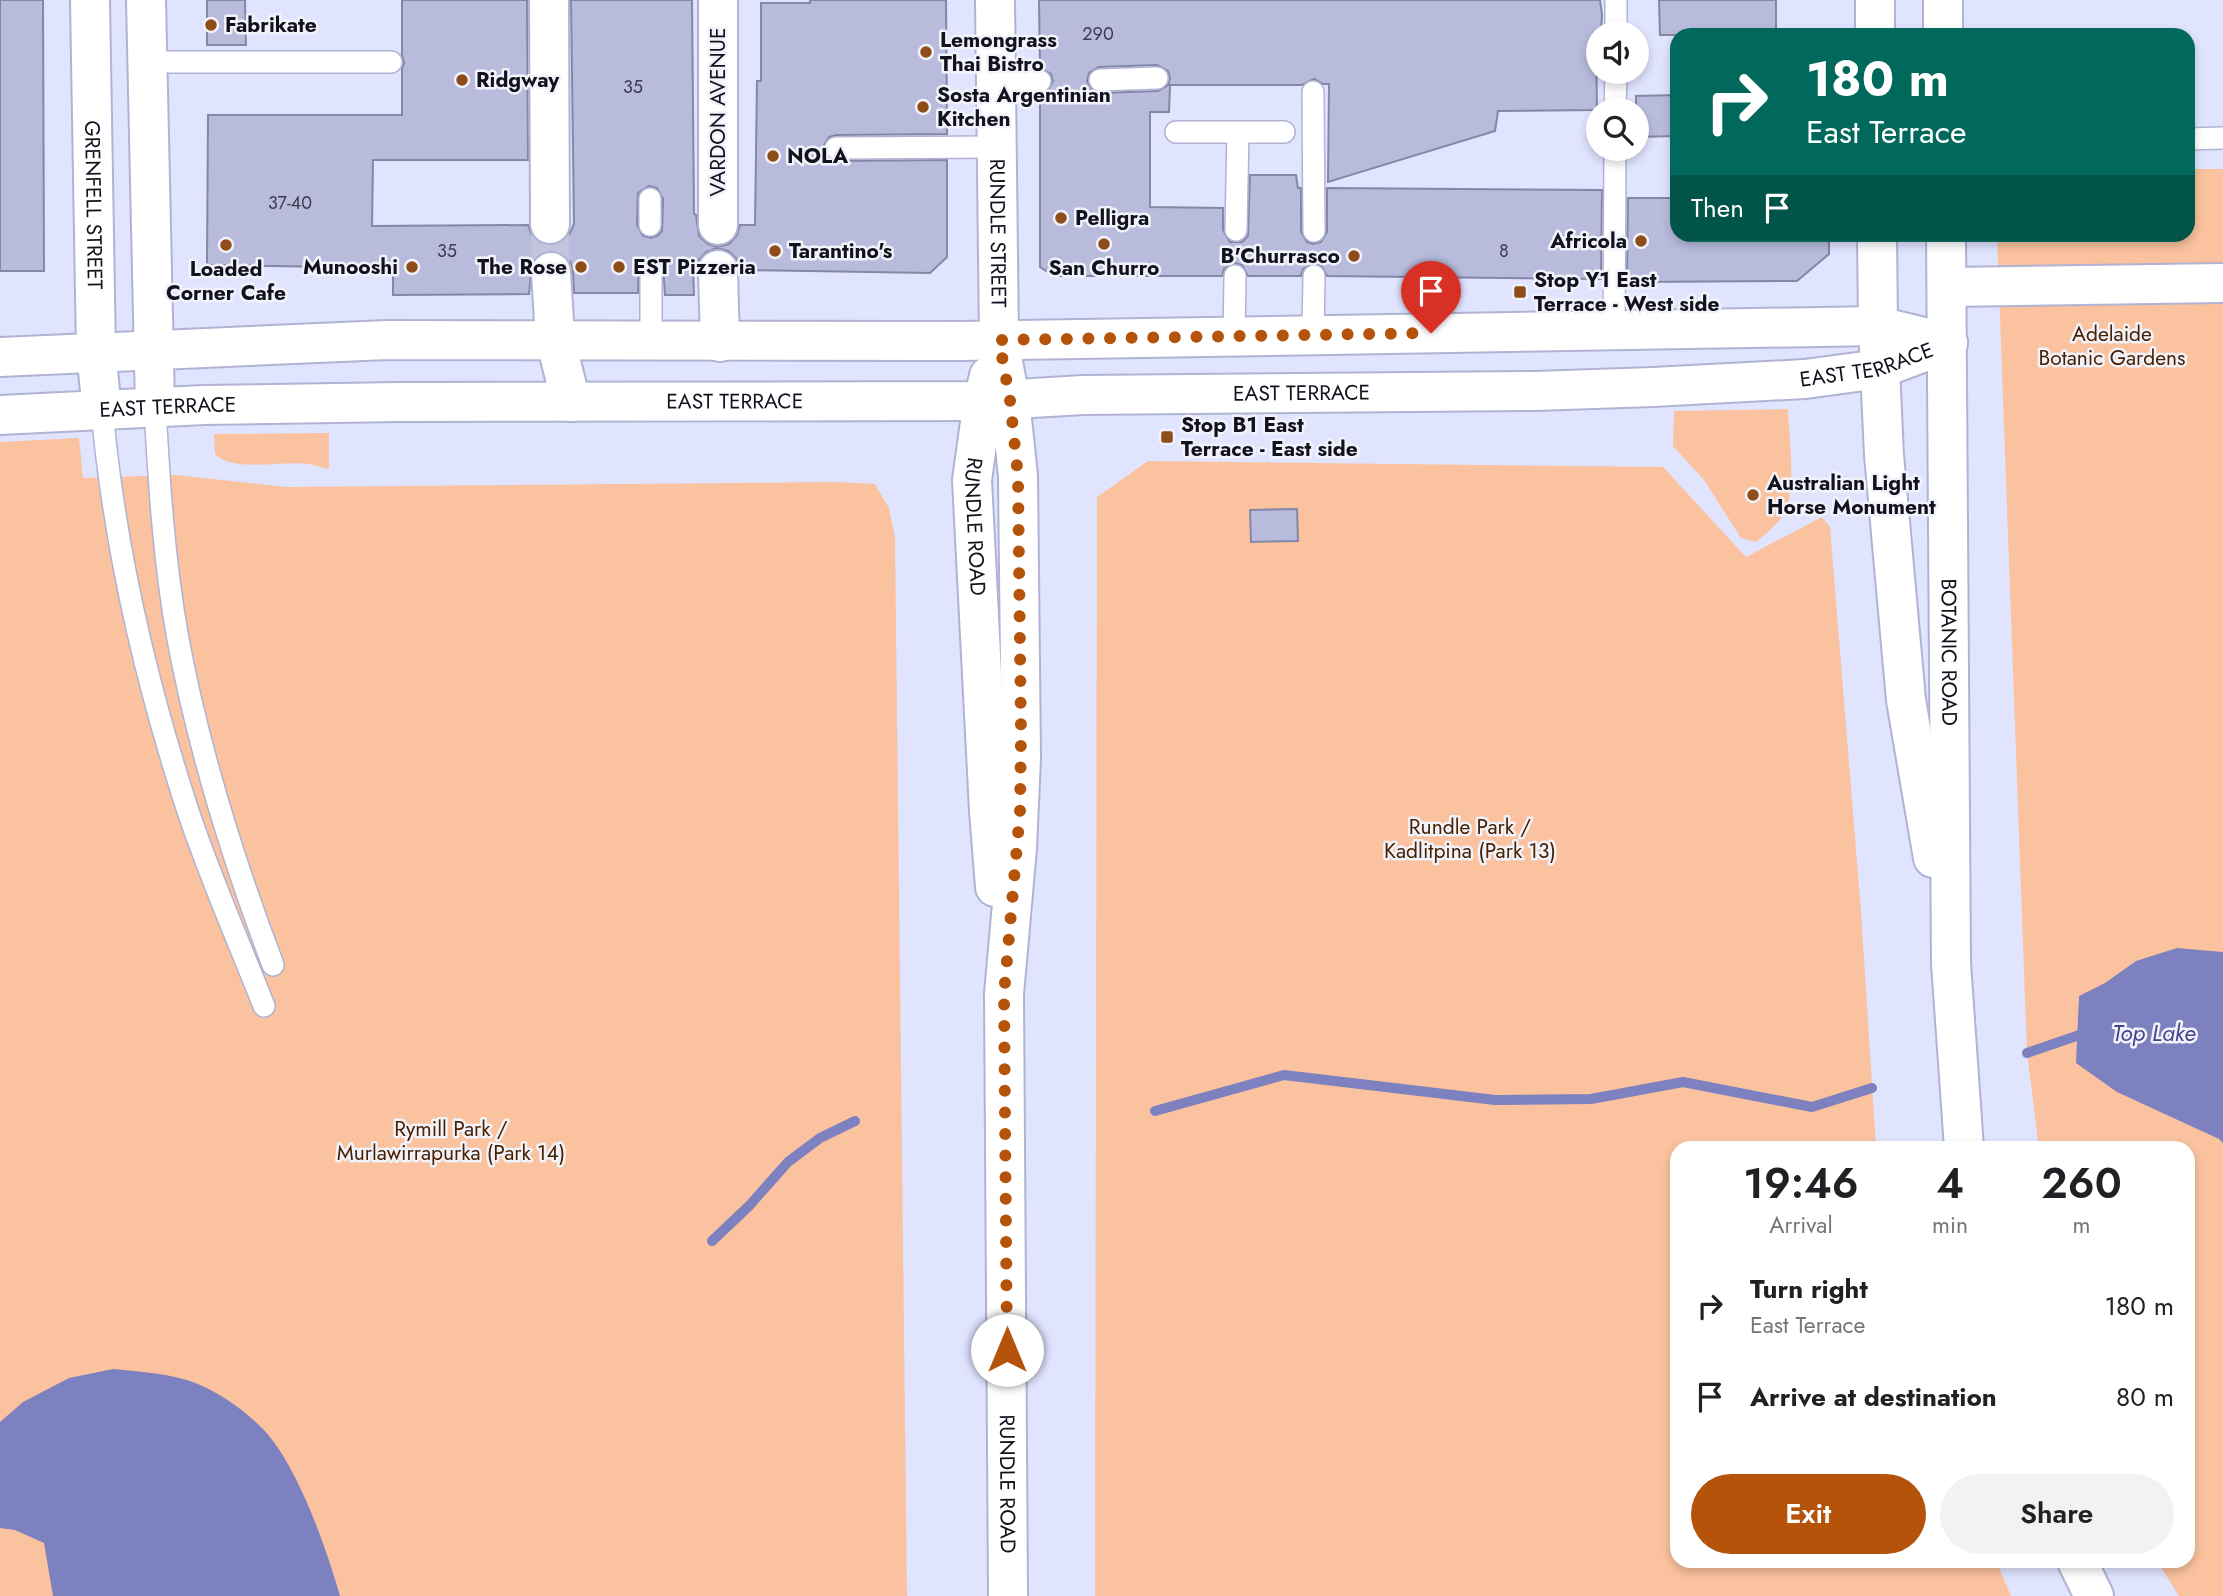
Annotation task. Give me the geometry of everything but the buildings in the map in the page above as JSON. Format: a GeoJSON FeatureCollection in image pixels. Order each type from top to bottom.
{"type":"FeatureCollection","features":[{"type":"Feature","properties":{"kind":"main road","name":"GRENFELL STREET"},"geometry":{"type":"LineString","coordinates":[[90,0],[96,352],[102,410]]}},
{"type":"Feature","properties":{"kind":"main road"},"geometry":{"type":"LineString","coordinates":[[146,0],[155,407]]}},
{"type":"Feature","properties":{"kind":"main road"},"geometry":{"type":"LineString","coordinates":[[550,0],[550,225]]}},
{"type":"Feature","properties":{"kind":"main road","name":"VARDON AVENUE"},"geometry":{"type":"LineString","coordinates":[[718,0],[718,225]]}},
{"type":"Feature","properties":{"kind":"main road","name":"RUNDLE STREET"},"geometry":{"type":"LineString","coordinates":[[995,0],[999,340]]}},
{"type":"Feature","properties":{"kind":"main road"},"geometry":{"type":"LineString","coordinates":[[1875,0],[1875,28]]}},
{"type":"Feature","properties":{"kind":"main road"},"geometry":{"type":"LineString","coordinates":[[1943,0],[1943,28]]}},
{"type":"Feature","properties":{"kind":"main road","name":"BOTANIC ROAD"},"geometry":{"type":"LineString","coordinates":[[1877,242],[1883,436],[1906,700],[1951,963]]}},
{"type":"Feature","properties":{"kind":"main road","name":"BOTANIC ROAD"},"geometry":{"type":"LineString","coordinates":[[1946,242],[1951,963],[1964,1141]]}},
{"type":"Feature","properties":{"kind":"main road"},"geometry":{"type":"LineString","coordinates":[[718,270],[720,342],[733,401]]}},
{"type":"Feature","properties":{"kind":"main road"},"geometry":{"type":"LineString","coordinates":[[551,272],[555,338],[571,402]]}},
{"type":"Feature","properties":{"kind":"main road"},"geometry":{"type":"LineString","coordinates":[[1948,287],[2223,283]]}},
{"type":"Feature","properties":{"kind":"main road","name":"EAST TERRACE"},"geometry":{"type":"LineString","coordinates":[[0,357],[153,348],[387,340],[999,340],[1878,326],[1948,343]]}},
{"type":"Feature","properties":{"kind":"main road"},"geometry":{"type":"LineString","coordinates":[[1534,331],[1535,391]]}},
{"type":"Feature","properties":{"kind":"main road","name":"RUNDLE ROAD"},"geometry":{"type":"LineString","coordinates":[[999,340],[996,400],[1018,476],[1021,758],[1018,836],[1004,994],[1008,1596]]}},
{"type":"Feature","properties":{"kind":"main road","name":"EAST TERRACE"},"geometry":{"type":"LineString","coordinates":[[0,415],[155,407],[400,402],[996,400],[1083,395],[1535,391],[1805,379],[1879,369],[1948,343]]}},
{"type":"Feature","properties":{"kind":"main road"},"geometry":{"type":"LineString","coordinates":[[2080,1568],[2094,1596]]}},
{"type":"Feature","properties":{"kind":"lane"},"geometry":{"type":"LineString","coordinates":[[1616,0],[1616,21]]}},
{"type":"Feature","properties":{"kind":"lane"},"geometry":{"type":"LineString","coordinates":[[147,62],[391,62]]}},
{"type":"Feature","properties":{"kind":"lane"},"geometry":{"type":"LineString","coordinates":[[1100,80],[1157,78]]}},
{"type":"Feature","properties":{"kind":"lane"},"geometry":{"type":"LineString","coordinates":[[996,82],[1040,81]]}},
{"type":"Feature","properties":{"kind":"lane"},"geometry":{"type":"LineString","coordinates":[[1313,92],[1314,231]]}},
{"type":"Feature","properties":{"kind":"lane"},"geometry":{"type":"LineString","coordinates":[[1176,132],[1284,132]]}},
{"type":"Feature","properties":{"kind":"lane"},"geometry":{"type":"LineString","coordinates":[[1236,230],[1238,132]]}},
{"type":"Feature","properties":{"kind":"lane"},"geometry":{"type":"LineString","coordinates":[[2195,139],[2223,138]]}},
{"type":"Feature","properties":{"kind":"lane"},"geometry":{"type":"LineString","coordinates":[[836,148],[997,147]]}},
{"type":"Feature","properties":{"kind":"lane"},"geometry":{"type":"LineString","coordinates":[[1614,330],[1615,161]]}},
{"type":"Feature","properties":{"kind":"lane"},"geometry":{"type":"LineString","coordinates":[[650,199],[650,225]]}},
{"type":"Feature","properties":{"kind":"lane"},"geometry":{"type":"LineString","coordinates":[[650,271],[651,341]]}},
{"type":"Feature","properties":{"kind":"lane"},"geometry":{"type":"LineString","coordinates":[[1234,336],[1235,276]]}},
{"type":"Feature","properties":{"kind":"lane"},"geometry":{"type":"LineString","coordinates":[[1313,335],[1314,276]]}},
{"type":"Feature","properties":{"kind":"lane"},"geometry":{"type":"LineString","coordinates":[[155,407],[160,487],[177,632],[211,782],[273,965]]}},
{"type":"Feature","properties":{"kind":"lane"},"geometry":{"type":"LineString","coordinates":[[102,410],[108,475],[129,590],[168,745],[190,817],[264,1006]]}},
{"type":"Feature","properties":{"kind":"lane"},"geometry":{"type":"LineString","coordinates":[[215,881],[240,873]]}},
{"type":"Feature","properties":{"kind":"green space","name":"Adelaide Botanic Gardens"},"geometry":{"type":"Polygon","coordinates":[[[2195,169],[2223,169],[2223,1596],[2179,1596],[2161,1568],[2195,1568],[2195,1141],[2038,1141],[2027,1053],[1997,242],[2195,242],[2195,169]]]}},
{"type":"Feature","properties":{"kind":"green space"},"geometry":{"type":"Polygon","coordinates":[[[1788,409],[1791,486],[1786,509],[1777,523],[1756,542],[1741,538],[1704,480],[1673,446],[1674,411],[1788,409]]]}},
{"type":"Feature","properties":{"kind":"green space"},"geometry":{"type":"Polygon","coordinates":[[[329,433],[329,469],[297,463],[233,463],[215,454],[214,434],[329,433]]]}},
{"type":"Feature","properties":{"kind":"green space","name":"Rymill Park / Murlawirrapurka (Park 14)"},"geometry":{"type":"Polygon","coordinates":[[[79,438],[83,478],[176,475],[287,487],[835,482],[875,484],[889,508],[895,538],[907,1596],[0,1596],[0,442],[79,438]]]}},
{"type":"Feature","properties":{"kind":"green space","name":"Rundle Park / Kadlitpina (Park 13)"},"geometry":{"type":"Polygon","coordinates":[[[1148,461],[1663,467],[1746,557],[1822,517],[1830,527],[1861,912],[1876,1141],[1670,1141],[1670,1568],[1999,1568],[2011,1596],[1095,1596],[1097,497],[1148,461]]]}},
{"type":"Feature","properties":{"kind":"water","name":"Top Lake"},"geometry":{"type":"Polygon","coordinates":[[[2177,948],[2223,952],[2223,1143],[2117,1092],[2076,1063],[2079,996],[2105,983],[2136,961],[2177,948]]]}},
{"type":"Feature","properties":{"kind":"water"},"geometry":{"type":"Polygon","coordinates":[[[113,1369],[167,1375],[198,1384],[233,1404],[264,1430],[299,1486],[319,1532],[340,1596],[53,1596],[44,1543],[15,1530],[0,1528],[0,1422],[23,1402],[69,1378],[113,1369]]]}},
{"type":"Feature","properties":{"kind":"waterway"},"geometry":{"type":"LineString","coordinates":[[2027,1053],[2091,1031]]}},
{"type":"Feature","properties":{"kind":"waterway"},"geometry":{"type":"LineString","coordinates":[[1155,1111],[1284,1075],[1495,1100],[1591,1099],[1683,1082],[1812,1107],[1872,1088]]}},
{"type":"Feature","properties":{"kind":"waterway"},"geometry":{"type":"LineString","coordinates":[[712,1241],[749,1206],[788,1162],[820,1138],[855,1121]]}},
{"type":"Feature","properties":{"kind":"tunnel"},"geometry":{"type":"LineString","coordinates":[[550,224],[551,272]]}},
{"type":"Feature","properties":{"kind":"place","name":"Fabrikate"},"geometry":{"type":"Point","coordinates":[211,25]}},
{"type":"Feature","properties":{"kind":"place","name":"Lemongrass Thai Bistro"},"geometry":{"type":"Point","coordinates":[926,52]}},
{"type":"Feature","properties":{"kind":"place","name":"Ridgway"},"geometry":{"type":"Point","coordinates":[462,80]}},
{"type":"Feature","properties":{"kind":"place","name":"Sosta Argentinian Kitchen"},"geometry":{"type":"Point","coordinates":[923,107]}},
{"type":"Feature","properties":{"kind":"place","name":"NOLA"},"geometry":{"type":"Point","coordinates":[773,156]}},
{"type":"Feature","properties":{"kind":"place","name":"Pelligra"},"geometry":{"type":"Point","coordinates":[1061,218]}},
{"type":"Feature","properties":{"kind":"place","name":"Africola"},"geometry":{"type":"Point","coordinates":[1641,241]}},
{"type":"Feature","properties":{"kind":"place","name":"San Churro"},"geometry":{"type":"Point","coordinates":[1104,244]}},
{"type":"Feature","properties":{"kind":"place","name":"Loaded Corner Cafe"},"geometry":{"type":"Point","coordinates":[226,245]}},
{"type":"Feature","properties":{"kind":"place","name":"Tarantino's"},"geometry":{"type":"Point","coordinates":[775,251]}},
{"type":"Feature","properties":{"kind":"place","name":"B'Churrasco"},"geometry":{"type":"Point","coordinates":[1354,256]}},
{"type":"Feature","properties":{"kind":"place","name":"Munooshi"},"geometry":{"type":"Point","coordinates":[412,267]}},
{"type":"Feature","properties":{"kind":"place","name":"The Rose"},"geometry":{"type":"Point","coordinates":[581,267]}},
{"type":"Feature","properties":{"kind":"place","name":"EST Pizzeria"},"geometry":{"type":"Point","coordinates":[619,267]}},
{"type":"Feature","properties":{"kind":"place","name":"Stop Y1 East Terrace - West side"},"geometry":{"type":"Point","coordinates":[1520,292]}},
{"type":"Feature","properties":{"kind":"place","name":"Stop B1 East Terrace - East side"},"geometry":{"type":"Point","coordinates":[1167,437]}},
{"type":"Feature","properties":{"kind":"place","name":"Australian Light Horse Monument"},"geometry":{"type":"Point","coordinates":[1753,495]}},
{"type":"Feature","properties":{"kind":"route"},"geometry":{"type":"LineString","coordinates":[[1007,1350],[1004,994],[1020,811],[1021,733],[1018,476],[1010,400],[999,340],[1431,333]]}}]}
